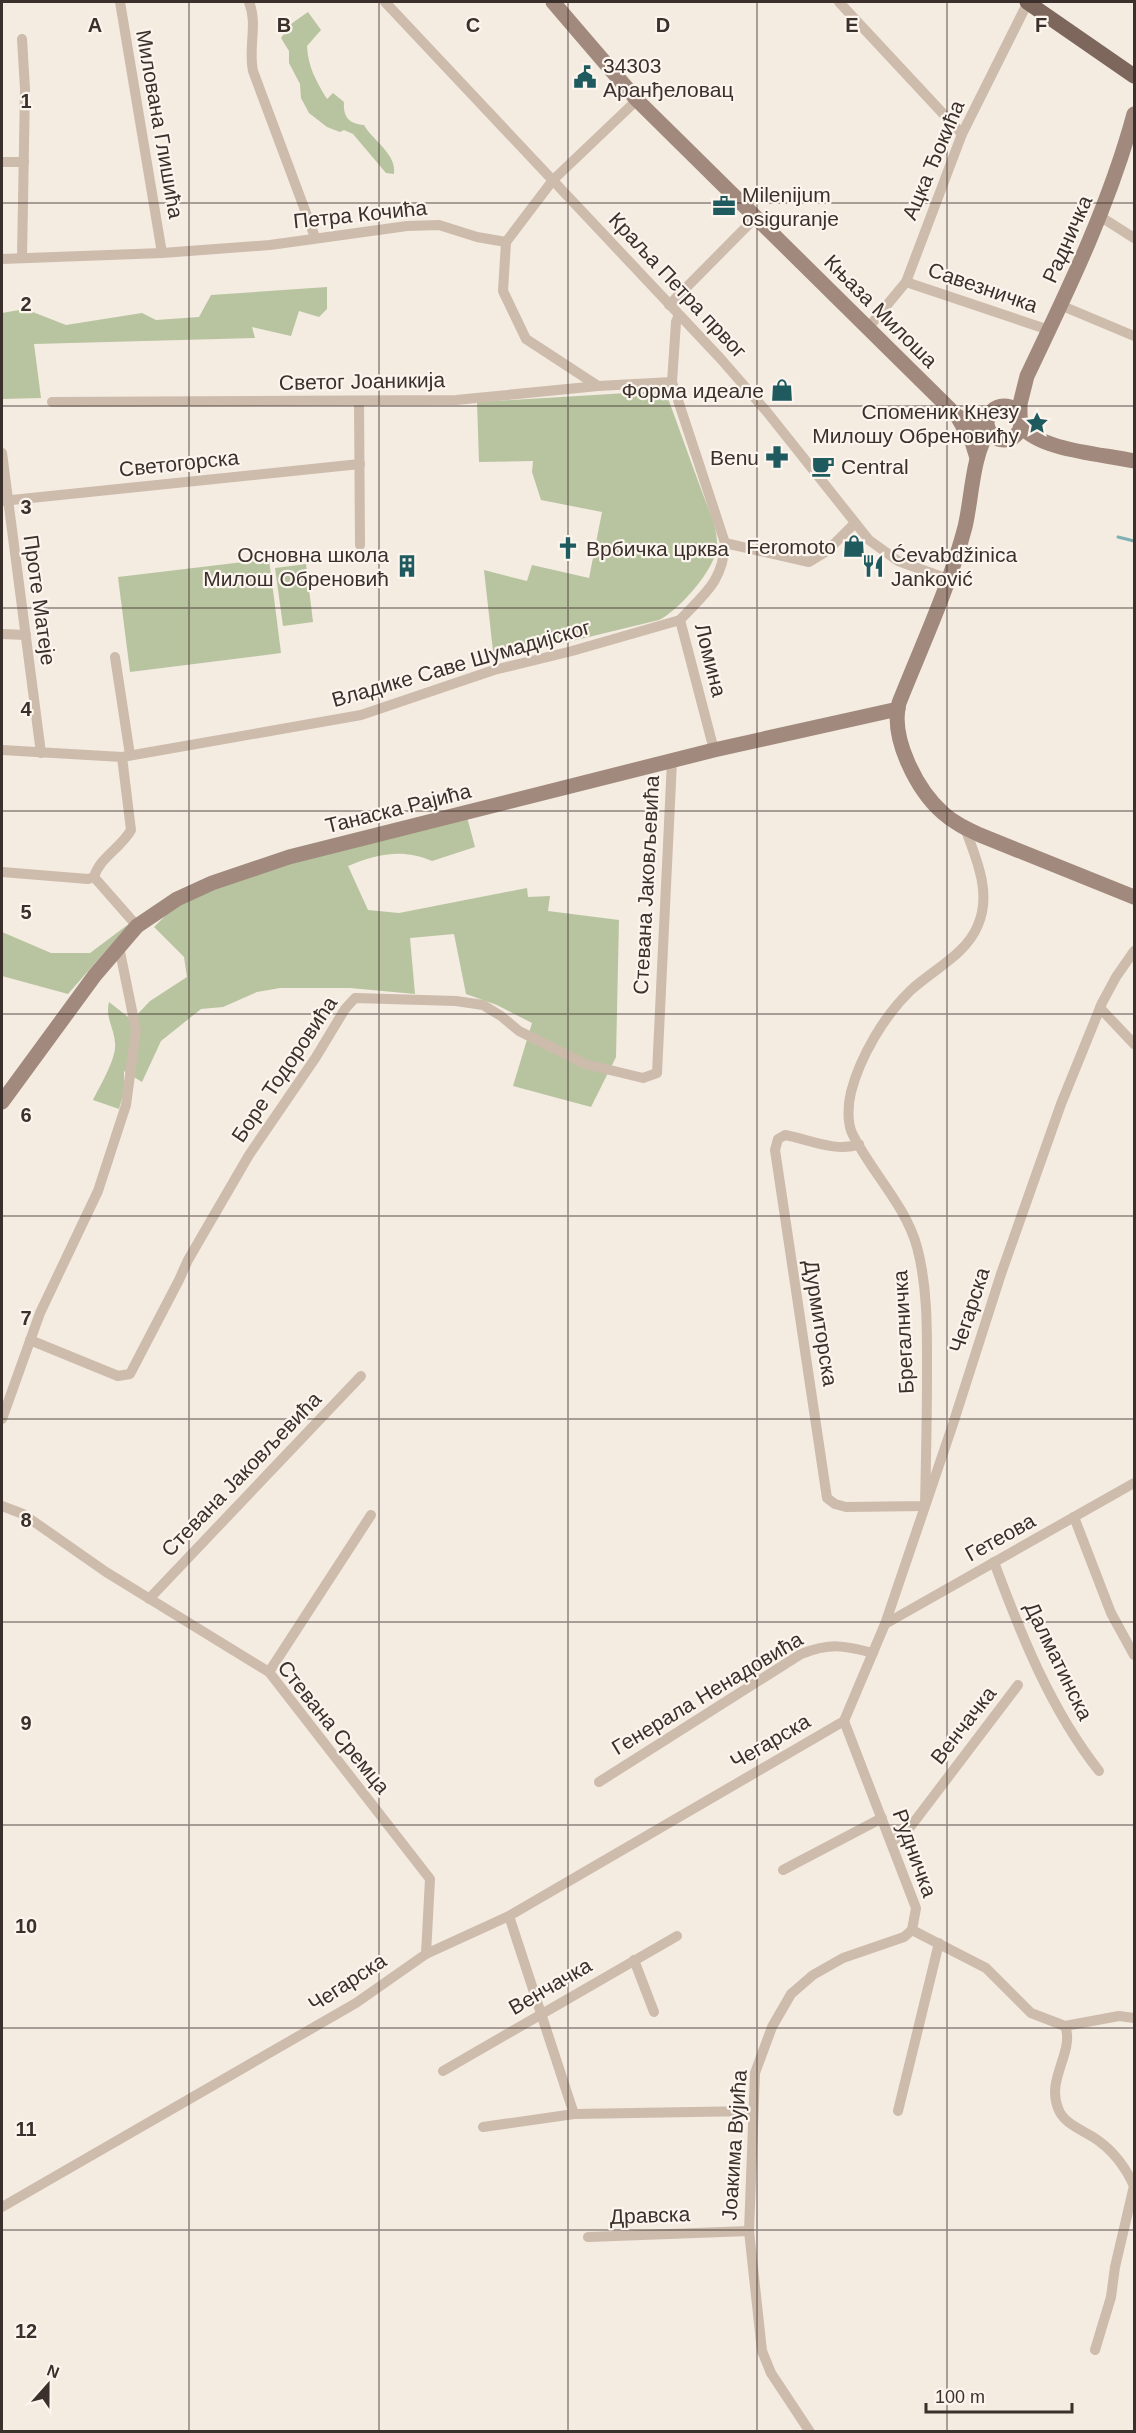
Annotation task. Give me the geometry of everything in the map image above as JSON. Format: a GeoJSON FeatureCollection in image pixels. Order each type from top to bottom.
{"type":"FeatureCollection","features":[{"type":"Feature","properties":{"kind":"main road"},"geometry":{"type":"LineString","coordinates":[[1028,2],[1134,76]]}},
{"type":"Feature","properties":{"kind":"street","name":"Милована Глишића"},"geometry":{"type":"LineString","coordinates":[[120,2],[162,253]]}},
{"type":"Feature","properties":{"kind":"street"},"geometry":{"type":"LineString","coordinates":[[249,2],[254,17],[250,58],[253,71],[315,237]]}},
{"type":"Feature","properties":{"kind":"street","name":"Краља Петра првог"},"geometry":{"type":"LineString","coordinates":[[385,2],[767,412],[854,524],[873,544],[888,555],[912,567],[948,579]]}},
{"type":"Feature","properties":{"kind":"street","name":"Књаза Милоша"},"geometry":{"type":"LineString","coordinates":[[552,2],[637,100],[957,416],[996,435],[1038,445],[1056,445]]}},
{"type":"Feature","properties":{"kind":"street"},"geometry":{"type":"LineString","coordinates":[[840,2],[962,134]]}},
{"type":"Feature","properties":{"kind":"street","name":"Ацка Ђокића"},"geometry":{"type":"LineString","coordinates":[[868,328],[906,282],[962,134],[1028,2]]}},
{"type":"Feature","properties":{"kind":"street"},"geometry":{"type":"LineString","coordinates":[[22,39],[24,162],[22,258]]}},
{"type":"Feature","properties":{"kind":"street"},"geometry":{"type":"LineString","coordinates":[[598,386],[526,339],[502,291],[506,242],[553,180],[637,100]]}},
{"type":"Feature","properties":{"kind":"street","name":"Радничка"},"geometry":{"type":"LineString","coordinates":[[1021,422],[1020,404],[1027,376],[1101,217],[1121,161],[1134,114]]}},
{"type":"Feature","properties":{"kind":"street"},"geometry":{"type":"LineString","coordinates":[[2,162],[24,162]]}},
{"type":"Feature","properties":{"kind":"street"},"geometry":{"type":"LineString","coordinates":[[669,305],[756,217]]}},
{"type":"Feature","properties":{"kind":"street"},"geometry":{"type":"LineString","coordinates":[[1101,217],[1134,238]]}},
{"type":"Feature","properties":{"kind":"street","name":"Петра Кочића"},"geometry":{"type":"LineString","coordinates":[[2,259],[162,253],[270,245],[407,226],[439,225],[477,237],[506,242]]}},
{"type":"Feature","properties":{"kind":"street","name":"Савезничка"},"geometry":{"type":"LineString","coordinates":[[906,282],[1049,330]]}},
{"type":"Feature","properties":{"kind":"street"},"geometry":{"type":"LineString","coordinates":[[1060,305],[1134,336]]}},
{"type":"Feature","properties":{"kind":"street","name":"Ломина"},"geometry":{"type":"LineString","coordinates":[[679,315],[676,321],[672,382],[725,543],[723,564],[716,581],[680,620],[714,750]]}},
{"type":"Feature","properties":{"kind":"street","name":"Радничка"},"geometry":{"type":"LineString","coordinates":[[994,411],[1010,397],[1027,376]]}},
{"type":"Feature","properties":{"kind":"street","name":"Светог Јоаникија"},"geometry":{"type":"LineString","coordinates":[[52,402],[456,400],[598,386],[672,382]]}},
{"type":"Feature","properties":{"kind":"street"},"geometry":{"type":"LineString","coordinates":[[359,401],[360,545]]}},
{"type":"Feature","properties":{"kind":"street"},"geometry":{"type":"LineString","coordinates":[[957,416],[972,419],[994,411],[1013,409],[1030,435],[1056,445],[1134,461]]}},
{"type":"Feature","properties":{"kind":"street"},"geometry":{"type":"LineString","coordinates":[[994,411],[987,424],[996,435]]}},
{"type":"Feature","properties":{"kind":"street"},"geometry":{"type":"LineString","coordinates":[[957,416],[972,442],[977,461],[965,527],[948,579],[897,709],[903,750],[917,781],[944,814],[966,828],[1134,897]]}},
{"type":"Feature","properties":{"kind":"street"},"geometry":{"type":"LineString","coordinates":[[996,435],[1016,435],[1021,422]]}},
{"type":"Feature","properties":{"kind":"street"},"geometry":{"type":"LineString","coordinates":[[977,461],[996,435]]}},
{"type":"Feature","properties":{"kind":"street","name":"Проте Матеје"},"geometry":{"type":"LineString","coordinates":[[2,453],[4,501],[26,636],[41,753]]}},
{"type":"Feature","properties":{"kind":"street","name":"Светогорска"},"geometry":{"type":"LineString","coordinates":[[4,501],[360,464]]}},
{"type":"Feature","properties":{"kind":"street"},"geometry":{"type":"LineString","coordinates":[[725,543],[809,562],[827,551],[854,524]]}},
{"type":"Feature","properties":{"kind":"street","name":"Владике Саве Шумадијског"},"geometry":{"type":"LineString","coordinates":[[2,750],[126,756],[361,715],[494,670],[572,651],[680,620]]}},
{"type":"Feature","properties":{"kind":"street"},"geometry":{"type":"LineString","coordinates":[[2,634],[26,636]]}},
{"type":"Feature","properties":{"kind":"street"},"geometry":{"type":"LineString","coordinates":[[94,877],[98,866],[131,830],[126,756],[115,657]]}},
{"type":"Feature","properties":{"kind":"street","name":"Танаска Рајића"},"geometry":{"type":"LineString","coordinates":[[2,1102],[94,975],[137,926],[177,899],[212,883],[260,865],[714,750],[897,709]]}},
{"type":"Feature","properties":{"kind":"street","name":"Стевана Јаковљевића"},"geometry":{"type":"LineString","coordinates":[[659,1011],[672,761]]}},
{"type":"Feature","properties":{"kind":"street","name":"Брегалничка"},"geometry":{"type":"LineString","coordinates":[[924,1506],[927,1320],[917,1246],[902,1212],[851,1131],[850,1094],[858,1071],[889,1016],[910,991],[958,954],[978,926],[983,896],[981,873],[966,828]]}},
{"type":"Feature","properties":{"kind":"street"},"geometry":{"type":"LineString","coordinates":[[2,872],[88,879],[94,877]]}},
{"type":"Feature","properties":{"kind":"street"},"geometry":{"type":"LineString","coordinates":[[94,877],[137,926]]}},
{"type":"Feature","properties":{"kind":"street"},"geometry":{"type":"LineString","coordinates":[[2,1419],[30,1340],[66,1254],[98,1191],[126,1105],[136,1030],[119,947]]}},
{"type":"Feature","properties":{"kind":"street","name":"Чегарска"},"geometry":{"type":"LineString","coordinates":[[2,2206],[356,2002],[426,1954],[509,1916],[844,1721],[885,1624],[1036,1171],[1100,1008],[1116,977],[1134,951]]}},
{"type":"Feature","properties":{"kind":"street","name":"Боре Тодоровића"},"geometry":{"type":"LineString","coordinates":[[30,1340],[118,1376],[130,1374],[180,1281],[188,1260],[249,1155],[316,1057],[345,1009],[356,998],[445,1000],[483,1005],[519,1031],[585,1064],[643,1078],[657,1073],[660,1050],[659,1011]]}},
{"type":"Feature","properties":{"kind":"street"},"geometry":{"type":"LineString","coordinates":[[1100,1008],[1134,1044]]}},
{"type":"Feature","properties":{"kind":"street","name":"Дурмиторска"},"geometry":{"type":"LineString","coordinates":[[859,1144],[851,1147],[834,1146],[785,1136],[778,1139],[775,1150],[827,1498],[835,1504],[846,1507],[924,1506]]}},
{"type":"Feature","properties":{"kind":"street","name":"Стевана Јаковљевића"},"geometry":{"type":"LineString","coordinates":[[149,1599],[361,1376]]}},
{"type":"Feature","properties":{"kind":"street","name":"Гетеова"},"geometry":{"type":"LineString","coordinates":[[885,1624],[1134,1483]]}},
{"type":"Feature","properties":{"kind":"street","name":"Стевана Сремца"},"geometry":{"type":"LineString","coordinates":[[2,1506],[23,1514],[106,1572],[269,1672],[430,1879],[426,1954]]}},
{"type":"Feature","properties":{"kind":"street"},"geometry":{"type":"LineString","coordinates":[[269,1672],[371,1515]]}},
{"type":"Feature","properties":{"kind":"street"},"geometry":{"type":"LineString","coordinates":[[1074,1517],[1111,1613],[1134,1655]]}},
{"type":"Feature","properties":{"kind":"street","name":"Далматинска"},"geometry":{"type":"LineString","coordinates":[[994,1562],[1017,1621],[1049,1691],[1069,1729],[1099,1771]]}},
{"type":"Feature","properties":{"kind":"street","name":"Генерала Ненадовића"},"geometry":{"type":"LineString","coordinates":[[598,1782],[801,1654],[823,1646],[850,1647],[873,1653]]}},
{"type":"Feature","properties":{"kind":"street","name":"Венчачка"},"geometry":{"type":"LineString","coordinates":[[892,1842],[911,1826],[1018,1686]]}},
{"type":"Feature","properties":{"kind":"street","name":"Рудничка"},"geometry":{"type":"LineString","coordinates":[[844,1721],[916,1908],[912,1930],[986,1968],[1031,2013],[1065,2026]]}},
{"type":"Feature","properties":{"kind":"street"},"geometry":{"type":"LineString","coordinates":[[783,1870],[882,1818]]}},
{"type":"Feature","properties":{"kind":"street"},"geometry":{"type":"LineString","coordinates":[[509,1916],[574,2114]]}},
{"type":"Feature","properties":{"kind":"street","name":"Јоакима Вујића"},"geometry":{"type":"LineString","coordinates":[[810,2432],[771,2373],[762,2350],[749,2231],[755,2073],[772,2027],[791,1994],[813,1975],[843,1958],[904,1937],[912,1930]]}},
{"type":"Feature","properties":{"kind":"street","name":"Венчачка"},"geometry":{"type":"LineString","coordinates":[[443,2071],[677,1936]]}},
{"type":"Feature","properties":{"kind":"street"},"geometry":{"type":"LineString","coordinates":[[898,2111],[939,1943]]}},
{"type":"Feature","properties":{"kind":"street"},"geometry":{"type":"LineString","coordinates":[[634,1960],[654,2012]]}},
{"type":"Feature","properties":{"kind":"street"},"geometry":{"type":"LineString","coordinates":[[1095,2350],[1111,2296],[1115,2267],[1133,2203],[1134,2186],[1121,2162],[1092,2136],[1074,2127],[1057,2107],[1056,2076],[1067,2042],[1068,2033],[1065,2026],[1119,2016],[1134,2018]]}},
{"type":"Feature","properties":{"kind":"street"},"geometry":{"type":"LineString","coordinates":[[483,2127],[574,2114],[753,2111]]}},
{"type":"Feature","properties":{"kind":"street","name":"Дравска"},"geometry":{"type":"LineString","coordinates":[[588,2236],[749,2231]]}},
{"type":"Feature","properties":{"kind":"green space"},"geometry":{"type":"Polygon","coordinates":[[[308,12],[321,30],[307,46],[313,74],[319,86],[327,99],[333,93],[344,102],[348,119],[364,125],[392,160],[394,174],[386,173],[353,134],[327,127],[309,113],[301,98],[300,84],[289,63],[289,51],[281,38],[291,24],[308,12]]]}},
{"type":"Feature","properties":{"kind":"green space"},"geometry":{"type":"Polygon","coordinates":[[[327,287],[327,309],[319,317],[299,311],[291,336],[252,327],[255,338],[34,344],[41,398],[2,399],[2,313],[25,309],[66,325],[142,313],[156,320],[199,317],[211,295],[327,287]]]}},
{"type":"Feature","properties":{"kind":"green space"},"geometry":{"type":"Polygon","coordinates":[[[660,391],[666,393],[714,525],[717,546],[710,566],[685,599],[659,620],[494,660],[484,570],[527,581],[532,565],[589,578],[602,512],[541,500],[532,472],[533,461],[479,462],[477,402],[660,391]]]}},
{"type":"Feature","properties":{"kind":"green space"},"geometry":{"type":"Polygon","coordinates":[[[269,559],[281,653],[130,672],[118,577],[269,559]]]}},
{"type":"Feature","properties":{"kind":"green space"},"geometry":{"type":"Polygon","coordinates":[[[306,564],[313,622],[283,626],[275,568],[306,564]]]}},
{"type":"Feature","properties":{"kind":"green space"},"geometry":{"type":"Polygon","coordinates":[[[467,817],[475,847],[432,861],[411,855],[390,854],[369,858],[348,866],[368,910],[399,913],[527,888],[528,897],[550,896],[548,911],[619,920],[616,1057],[591,1107],[513,1086],[532,1023],[497,1005],[466,994],[454,934],[410,938],[415,994],[350,988],[280,988],[257,992],[223,1007],[201,1009],[161,1041],[142,1082],[124,1071],[124,1091],[119,1109],[93,1100],[115,1049],[108,1013],[109,1002],[132,1020],[150,1001],[187,977],[184,957],[154,927],[167,914],[211,885],[467,817]]]}},
{"type":"Feature","properties":{"kind":"green space"},"geometry":{"type":"Polygon","coordinates":[[[130,923],[68,994],[2,976],[2,932],[51,953],[90,953],[130,923]]]}},
{"type":"Feature","properties":{"kind":"waterway"},"geometry":{"type":"LineString","coordinates":[[1118,537],[1134,541]]}},
{"type":"Feature","properties":{"kind":"place","name":"34303 Аранђеловац"},"geometry":{"type":"Point","coordinates":[585,77]}},
{"type":"Feature","properties":{"kind":"place","name":"Milenijum osiguranje"},"geometry":{"type":"Point","coordinates":[724,206]}},
{"type":"Feature","properties":{"kind":"place","name":"Форма идеале"},"geometry":{"type":"Point","coordinates":[782,390]}},
{"type":"Feature","properties":{"kind":"place","name":"Споменик Кнезу Милошу Обреновићу"},"geometry":{"type":"Point","coordinates":[1037,423]}},
{"type":"Feature","properties":{"kind":"place","name":"Benu"},"geometry":{"type":"Point","coordinates":[777,457]}},
{"type":"Feature","properties":{"kind":"place","name":"Central"},"geometry":{"type":"Point","coordinates":[823,466]}},
{"type":"Feature","properties":{"kind":"place","name":"Feromoto"},"geometry":{"type":"Point","coordinates":[854,546]}},
{"type":"Feature","properties":{"kind":"place","name":"Врбичка црква"},"geometry":{"type":"Point","coordinates":[568,548]}},
{"type":"Feature","properties":{"kind":"place","name":"Основна школа Милош Обреновић"},"geometry":{"type":"Point","coordinates":[407,566]}},
{"type":"Feature","properties":{"kind":"place","name":"Ćevabdžinica Janković"},"geometry":{"type":"Point","coordinates":[873,566]}}]}
